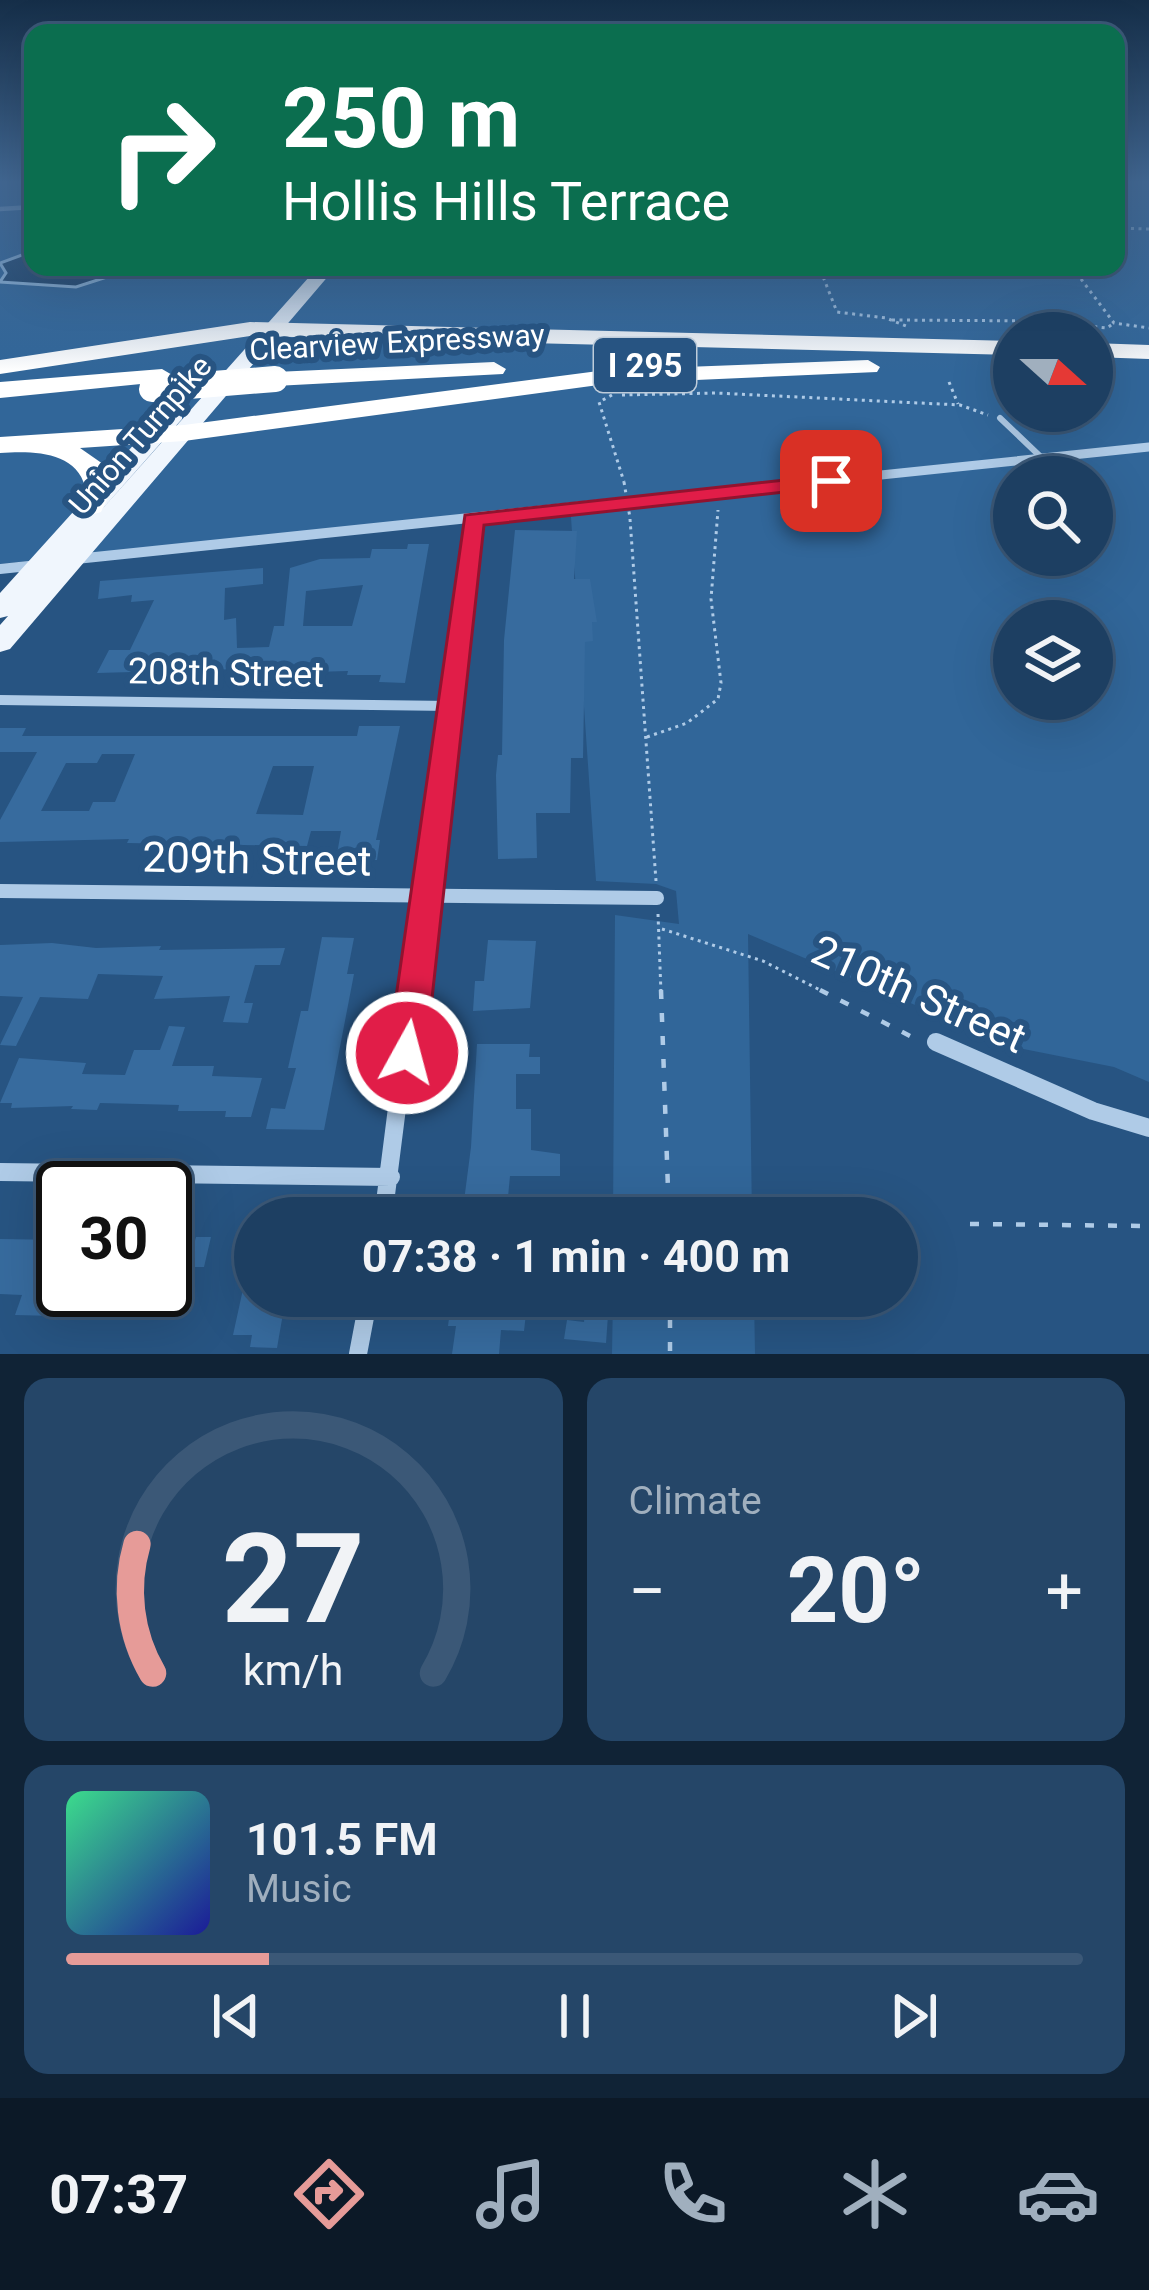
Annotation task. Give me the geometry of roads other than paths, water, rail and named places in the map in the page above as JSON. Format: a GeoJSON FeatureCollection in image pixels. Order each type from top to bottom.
{"type":"FeatureCollection","features":[{"type":"Feature","properties":{"kind":"highway"},"geometry":{"type":"LineString","coordinates":[[301,298],[306,311],[317,319],[376,332]]}},
{"type":"Feature","properties":{"kind":"highway"},"geometry":{"type":"LineString","coordinates":[[0,367],[262,329],[993,349]]}},
{"type":"Feature","properties":{"kind":"highway","name":"Clearview Expressway"},"geometry":{"type":"LineString","coordinates":[[0,390],[639,352],[993,350]]}},
{"type":"Feature","properties":{"kind":"highway"},"geometry":{"type":"LineString","coordinates":[[1113,351],[1149,352]]}},
{"type":"Feature","properties":{"kind":"highway","name":"Clearview Expressway"},"geometry":{"type":"LineString","coordinates":[[278,374],[659,364],[957,373],[993,368]]}},
{"type":"Feature","properties":{"kind":"highway"},"geometry":{"type":"LineString","coordinates":[[1113,365],[1149,366]]}},
{"type":"Feature","properties":{"kind":"highway"},"geometry":{"type":"LineString","coordinates":[[1,445],[184,433],[606,376],[957,373]]}},
{"type":"Feature","properties":{"kind":"highway","name":"Clearview Expressway"},"geometry":{"type":"LineString","coordinates":[[0,406],[157,383]]}},
{"type":"Feature","properties":{"kind":"highway"},"geometry":{"type":"LineString","coordinates":[[1,445],[48,447],[86,462],[99,480],[91,506]]}},
{"type":"Feature","properties":{"kind":"main road","name":"Union Turnpike"},"geometry":{"type":"LineString","coordinates":[[0,643],[184,433],[300,276]]}},
{"type":"Feature","properties":{"kind":"main road","name":"Union Turnpike"},"geometry":{"type":"LineString","coordinates":[[3,602],[154,436],[319,276]]}},
{"type":"Feature","properties":{"kind":"street"},"geometry":{"type":"LineString","coordinates":[[1062,456],[1149,447]]}},
{"type":"Feature","properties":{"kind":"street"},"geometry":{"type":"LineString","coordinates":[[0,569],[993,463]]}},
{"type":"Feature","properties":{"kind":"street"},"geometry":{"type":"LineString","coordinates":[[387,1197],[473,520]]}},
{"type":"Feature","properties":{"kind":"street","name":"208th Street"},"geometry":{"type":"LineString","coordinates":[[0,700],[451,706]]}},
{"type":"Feature","properties":{"kind":"street","name":"209th Street"},"geometry":{"type":"LineString","coordinates":[[0,891],[657,898]]}},
{"type":"Feature","properties":{"kind":"street","name":"210th Street"},"geometry":{"type":"LineString","coordinates":[[936,1042],[1093,1111],[1149,1128]]}},
{"type":"Feature","properties":{"kind":"street"},"geometry":{"type":"LineString","coordinates":[[0,1172],[391,1178]]}},
{"type":"Feature","properties":{"kind":"street"},"geometry":{"type":"LineString","coordinates":[[358,1354],[365,1317]]}},
{"type":"Feature","properties":{"kind":"lane"},"geometry":{"type":"LineString","coordinates":[[1015,432],[1041,456]]}}]}
